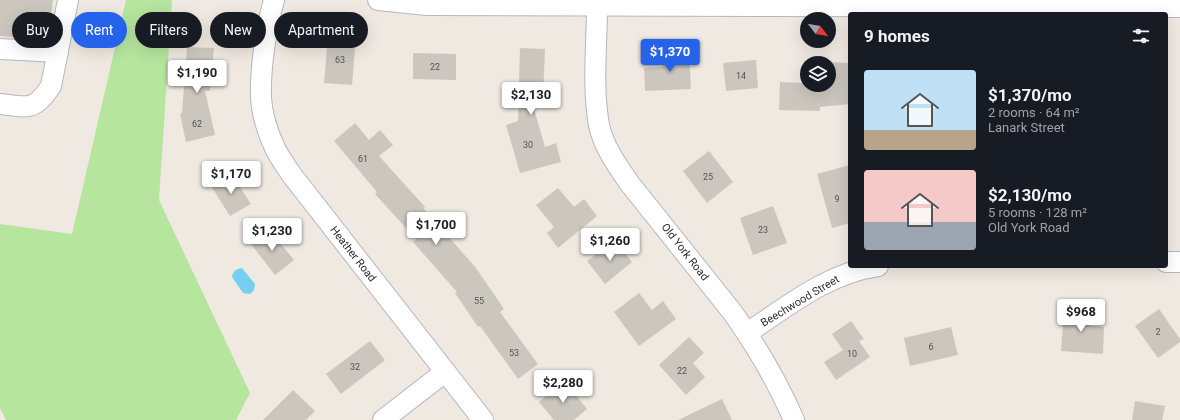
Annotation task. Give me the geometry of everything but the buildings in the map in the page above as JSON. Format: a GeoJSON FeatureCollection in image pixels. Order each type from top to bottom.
{"type":"FeatureCollection","features":[{"type":"Feature","properties":{"kind":"street"},"geometry":{"type":"LineString","coordinates":[[0,104],[29,107],[39,102],[45,96],[51,86],[68,0]]}},
{"type":"Feature","properties":{"kind":"street","name":"Heather Road"},"geometry":{"type":"LineString","coordinates":[[274,0],[269,17],[265,44],[261,98],[266,124],[275,149],[291,174],[483,420]]}},
{"type":"Feature","properties":{"kind":"street"},"geometry":{"type":"LineString","coordinates":[[378,0],[427,5],[1180,7]]}},
{"type":"Feature","properties":{"kind":"street","name":"Old York Road"},"geometry":{"type":"LineString","coordinates":[[597,6],[596,84],[600,126],[607,145],[617,166],[630,184],[733,313],[747,333],[776,382],[794,420]]}},
{"type":"Feature","properties":{"kind":"street"},"geometry":{"type":"LineString","coordinates":[[0,49],[58,52]]}},
{"type":"Feature","properties":{"kind":"street"},"geometry":{"type":"LineString","coordinates":[[1168,262],[1180,262]]}},
{"type":"Feature","properties":{"kind":"street","name":"Beechwood Street"},"geometry":{"type":"LineString","coordinates":[[747,333],[819,287],[854,270],[866,268]]}},
{"type":"Feature","properties":{"kind":"street"},"geometry":{"type":"LineString","coordinates":[[383,420],[445,372]]}},
{"type":"Feature","properties":{"kind":"green space"},"geometry":{"type":"Polygon","coordinates":[[[126,0],[172,0],[171,12],[135,12],[135,48],[169,48],[159,200],[250,393],[236,420],[6,420],[0,408],[0,224],[72,234],[115,48],[127,48],[127,12],[123,12],[126,0]]]}},
{"type":"Feature","properties":{"kind":"water"},"geometry":{"type":"Polygon","coordinates":[[[242,268],[255,284],[254,290],[250,294],[243,293],[232,277],[235,271],[242,268]]]}}]}
